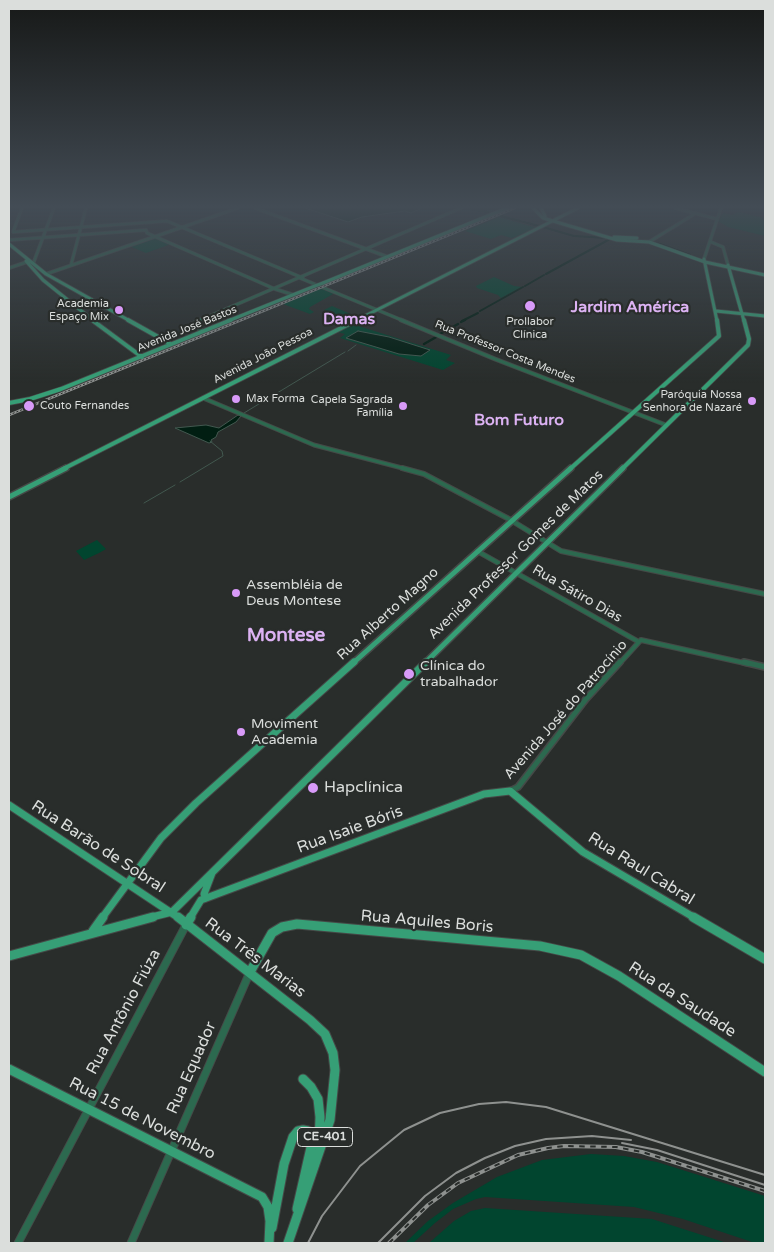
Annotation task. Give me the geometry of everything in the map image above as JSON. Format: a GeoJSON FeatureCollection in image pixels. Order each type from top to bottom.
{"type":"FeatureCollection","features":[{"type":"Feature","properties":{"kind":"main road"},"geometry":{"type":"LineString","coordinates":[[31,266],[43,280],[81,312],[140,356]]}},
{"type":"Feature","properties":{"kind":"main road"},"geometry":{"type":"LineString","coordinates":[[37,266],[46,274],[169,343]]}},
{"type":"Feature","properties":{"kind":"main road","name":"Avenida José Bastos"},"geometry":{"type":"LineString","coordinates":[[9,401],[38,395],[97,373],[360,266]]}},
{"type":"Feature","properties":{"kind":"main road","name":"Avenida João Pessoa"},"geometry":{"type":"LineString","coordinates":[[9,497],[462,266]]}},
{"type":"Feature","properties":{"kind":"main road"},"geometry":{"type":"LineString","coordinates":[[706,266],[716,311],[765,316]]}},
{"type":"Feature","properties":{"kind":"main road"},"geometry":{"type":"LineString","coordinates":[[742,314],[729,267],[765,274]]}},
{"type":"Feature","properties":{"kind":"main road","name":"Avenida José Bastos"},"geometry":{"type":"LineString","coordinates":[[140,356],[292,294]]}},
{"type":"Feature","properties":{"kind":"main road","name":"Rua Alberto Magno"},"geometry":{"type":"LineString","coordinates":[[93,932],[161,838],[196,802],[340,673],[402,621],[511,520],[720,334],[716,311]]}},
{"type":"Feature","properties":{"kind":"main road","name":"Avenida Professor Gomes de Matos"},"geometry":{"type":"LineString","coordinates":[[172,912],[750,342],[742,314]]}},
{"type":"Feature","properties":{"kind":"main road","name":"Rua Raul Cabral"},"geometry":{"type":"LineString","coordinates":[[510,791],[526,799],[583,852],[765,959]]}},
{"type":"Feature","properties":{"kind":"main road","name":"Rua Isaie Bóris"},"geometry":{"type":"LineString","coordinates":[[203,899],[484,794],[510,791]]}},
{"type":"Feature","properties":{"kind":"main road","name":"Rua Barão de Sobral"},"geometry":{"type":"LineString","coordinates":[[9,805],[172,912]]}},
{"type":"Feature","properties":{"kind":"main road","name":"Rua Antônio Fiúza"},"geometry":{"type":"LineString","coordinates":[[186,925],[203,899],[212,873]]}},
{"type":"Feature","properties":{"kind":"main road"},"geometry":{"type":"LineString","coordinates":[[9,956],[172,912]]}},
{"type":"Feature","properties":{"kind":"main road","name":"Rua Três Marias"},"geometry":{"type":"LineString","coordinates":[[172,912],[186,925],[250,972],[320,1029],[330,1045],[335,1070],[330,1120],[316,1167]]}},
{"type":"Feature","properties":{"kind":"main road","name":"Rua Aquiles Boris"},"geometry":{"type":"LineString","coordinates":[[272,933],[282,926],[297,924],[540,946],[581,955]]}},
{"type":"Feature","properties":{"kind":"main road","name":"Rua Equador"},"geometry":{"type":"LineString","coordinates":[[250,972],[272,933]]}},
{"type":"Feature","properties":{"kind":"main road","name":"Rua da Saudade"},"geometry":{"type":"LineString","coordinates":[[581,955],[619,976],[765,1072]]}},
{"type":"Feature","properties":{"kind":"main road","name":"Rua 15 de Novembro"},"geometry":{"type":"LineString","coordinates":[[9,1069],[262,1198],[268,1208],[269,1242]]}},
{"type":"Feature","properties":{"kind":"main road"},"geometry":{"type":"LineString","coordinates":[[303,1079],[311,1087],[318,1099],[320,1138],[316,1167]]}},
{"type":"Feature","properties":{"kind":"main road"},"geometry":{"type":"LineString","coordinates":[[269,1242],[284,1164],[293,1137],[298,1131],[303,1130],[312,1136],[311,1151],[290,1240]]}},
{"type":"Feature","properties":{"kind":"main road","name":"CE-401"},"geometry":{"type":"LineString","coordinates":[[290,1240],[316,1167]]}},
{"type":"Feature","properties":{"kind":"street"},"geometry":{"type":"LineString","coordinates":[[46,274],[67,266]]}},
{"type":"Feature","properties":{"kind":"street"},"geometry":{"type":"LineString","coordinates":[[223,266],[275,290],[292,294]]}},
{"type":"Feature","properties":{"kind":"street","name":"Rua Professor Costa Mendes"},"geometry":{"type":"LineString","coordinates":[[274,266],[509,364],[666,425]]}},
{"type":"Feature","properties":{"kind":"street"},"geometry":{"type":"LineString","coordinates":[[201,331],[192,324],[327,266]]}},
{"type":"Feature","properties":{"kind":"street"},"geometry":{"type":"LineString","coordinates":[[281,292],[282,297]]}},
{"type":"Feature","properties":{"kind":"street"},"geometry":{"type":"LineString","coordinates":[[202,398],[314,445],[424,474],[511,520],[546,544],[566,553],[765,594]]}},
{"type":"Feature","properties":{"kind":"street","name":"Rua Sátiro Dias"},"geometry":{"type":"LineString","coordinates":[[477,551],[640,641],[765,667]]}},
{"type":"Feature","properties":{"kind":"street","name":"Avenida José do Patrocínio"},"geometry":{"type":"LineString","coordinates":[[510,791],[518,787],[586,699],[640,641]]}},
{"type":"Feature","properties":{"kind":"street","name":"Rua Antônio Fiúza"},"geometry":{"type":"LineString","coordinates":[[18,1243],[186,925]]}},
{"type":"Feature","properties":{"kind":"street","name":"Rua Equador"},"geometry":{"type":"LineString","coordinates":[[131,1243],[250,972]]}},
{"type":"Feature","properties":{"kind":"green space"},"geometry":{"type":"Polygon","coordinates":[[[494,277],[514,286],[522,287],[501,298],[498,295],[477,288],[476,286],[494,277]]]}},
{"type":"Feature","properties":{"kind":"green space"},"geometry":{"type":"Polygon","coordinates":[[[322,288],[335,293],[310,307],[309,309],[314,312],[310,314],[283,304],[322,288]]]}},
{"type":"Feature","properties":{"kind":"green space"},"geometry":{"type":"Polygon","coordinates":[[[332,306],[358,317],[349,322],[333,315],[328,317],[322,314],[327,311],[324,310],[332,306]]]}},
{"type":"Feature","properties":{"kind":"green space"},"geometry":{"type":"Polygon","coordinates":[[[352,324],[451,355],[446,360],[455,363],[443,370],[340,338],[345,334],[337,332],[352,324]]]}},
{"type":"Feature","properties":{"kind":"green space"},"geometry":{"type":"Polygon","coordinates":[[[97,540],[106,549],[84,560],[76,551],[97,540]]]}},
{"type":"Feature","properties":{"kind":"green space"},"geometry":{"type":"Polygon","coordinates":[[[591,1154],[624,1156],[657,1162],[765,1196],[765,1243],[755,1243],[683,1219],[634,1207],[485,1197],[453,1209],[413,1243],[405,1243],[428,1221],[453,1203],[497,1177],[542,1160],[591,1154]]]}},
{"type":"Feature","properties":{"kind":"green space"},"geometry":{"type":"Polygon","coordinates":[[[485,1208],[652,1219],[727,1243],[429,1243],[454,1221],[471,1211],[485,1208]]]}},
{"type":"Feature","properties":{"kind":"shaded area"},"geometry":{"type":"Polygon","coordinates":[[[358,331],[389,337],[430,350],[421,356],[399,354],[346,338],[358,331]]]}},
{"type":"Feature","properties":{"kind":"shaded area"},"geometry":{"type":"Polygon","coordinates":[[[238,415],[241,416],[236,422],[218,432],[216,437],[211,440],[212,442],[209,443],[175,428],[206,425],[219,428],[238,415]]]}},
{"type":"Feature","properties":{"kind":"waterway"},"geometry":{"type":"LineString","coordinates":[[546,274],[560,266]]}},
{"type":"Feature","properties":{"kind":"waterway"},"geometry":{"type":"LineString","coordinates":[[525,286],[544,275]]}},
{"type":"Feature","properties":{"kind":"waterway"},"geometry":{"type":"LineString","coordinates":[[480,311],[523,287]]}},
{"type":"Feature","properties":{"kind":"waterway"},"geometry":{"type":"LineString","coordinates":[[462,321],[478,313]]}},
{"type":"Feature","properties":{"kind":"waterway"},"geometry":{"type":"LineString","coordinates":[[461,322],[465,320]]}},
{"type":"Feature","properties":{"kind":"waterway"},"geometry":{"type":"LineString","coordinates":[[440,334],[458,324]]}},
{"type":"Feature","properties":{"kind":"waterway"},"geometry":{"type":"LineString","coordinates":[[424,344],[438,336]]}},
{"type":"Feature","properties":{"kind":"waterway"},"geometry":{"type":"LineString","coordinates":[[348,351],[356,345]]}},
{"type":"Feature","properties":{"kind":"waterway"},"geometry":{"type":"LineString","coordinates":[[244,413],[345,352]]}},
{"type":"Feature","properties":{"kind":"waterway"},"geometry":{"type":"LineString","coordinates":[[180,482],[223,456],[222,451],[210,441]]}},
{"type":"Feature","properties":{"kind":"waterway"},"geometry":{"type":"LineString","coordinates":[[144,503],[175,485]]}},
{"type":"Feature","properties":{"kind":"tram line"},"geometry":{"type":"LineString","coordinates":[[308,1243],[322,1216],[360,1166],[404,1130],[440,1113],[479,1104],[506,1102],[546,1107],[765,1175]]}},
{"type":"Feature","properties":{"kind":"tram line"},"geometry":{"type":"LineString","coordinates":[[378,1243],[425,1196],[456,1173],[485,1158],[515,1146],[546,1139],[592,1136],[631,1140]]}},
{"type":"Feature","properties":{"kind":"tram line"},"geometry":{"type":"LineString","coordinates":[[622,1143],[657,1150],[765,1185]]}},
{"type":"Feature","properties":{"kind":"railway"},"geometry":{"type":"LineString","coordinates":[[9,415],[372,266]]}},
{"type":"Feature","properties":{"kind":"railway"},"geometry":{"type":"LineString","coordinates":[[389,1243],[428,1205],[458,1183],[518,1155],[548,1148],[564,1146],[616,1147],[642,1152],[765,1191]]}},
{"type":"Feature","properties":{"kind":"place","name":"Prollabor Clínica"},"geometry":{"type":"Point","coordinates":[530,306]}},
{"type":"Feature","properties":{"kind":"place","name":"Academia Espaço Mix"},"geometry":{"type":"Point","coordinates":[119,310]}},
{"type":"Feature","properties":{"kind":"place","name":"Max Forma"},"geometry":{"type":"Point","coordinates":[236,399]}},
{"type":"Feature","properties":{"kind":"place","name":"Paróquia Nossa Senhora de Nazaré"},"geometry":{"type":"Point","coordinates":[752,401]}},
{"type":"Feature","properties":{"kind":"place","name":"Couto Fernandes"},"geometry":{"type":"Point","coordinates":[29,406]}},
{"type":"Feature","properties":{"kind":"place","name":"Capela Sagrada Família"},"geometry":{"type":"Point","coordinates":[403,406]}},
{"type":"Feature","properties":{"kind":"place","name":"Assembléia de Deus Montese"},"geometry":{"type":"Point","coordinates":[236,593]}},
{"type":"Feature","properties":{"kind":"place","name":"Clínica do trabalhador"},"geometry":{"type":"Point","coordinates":[409,674]}},
{"type":"Feature","properties":{"kind":"place","name":"Moviment Academia"},"geometry":{"type":"Point","coordinates":[241,732]}},
{"type":"Feature","properties":{"kind":"place","name":"Hapclínica"},"geometry":{"type":"Point","coordinates":[313,788]}},
{"type":"Feature","properties":{"kind":"district","name":"Jardim América"},"geometry":{"type":"Point","coordinates":[630,308]}},
{"type":"Feature","properties":{"kind":"district","name":"Damas"},"geometry":{"type":"Point","coordinates":[349,320]}},
{"type":"Feature","properties":{"kind":"district","name":"Bom Futuro"},"geometry":{"type":"Point","coordinates":[519,421]}},
{"type":"Feature","properties":{"kind":"district","name":"Montese"},"geometry":{"type":"Point","coordinates":[286,636]}}]}
